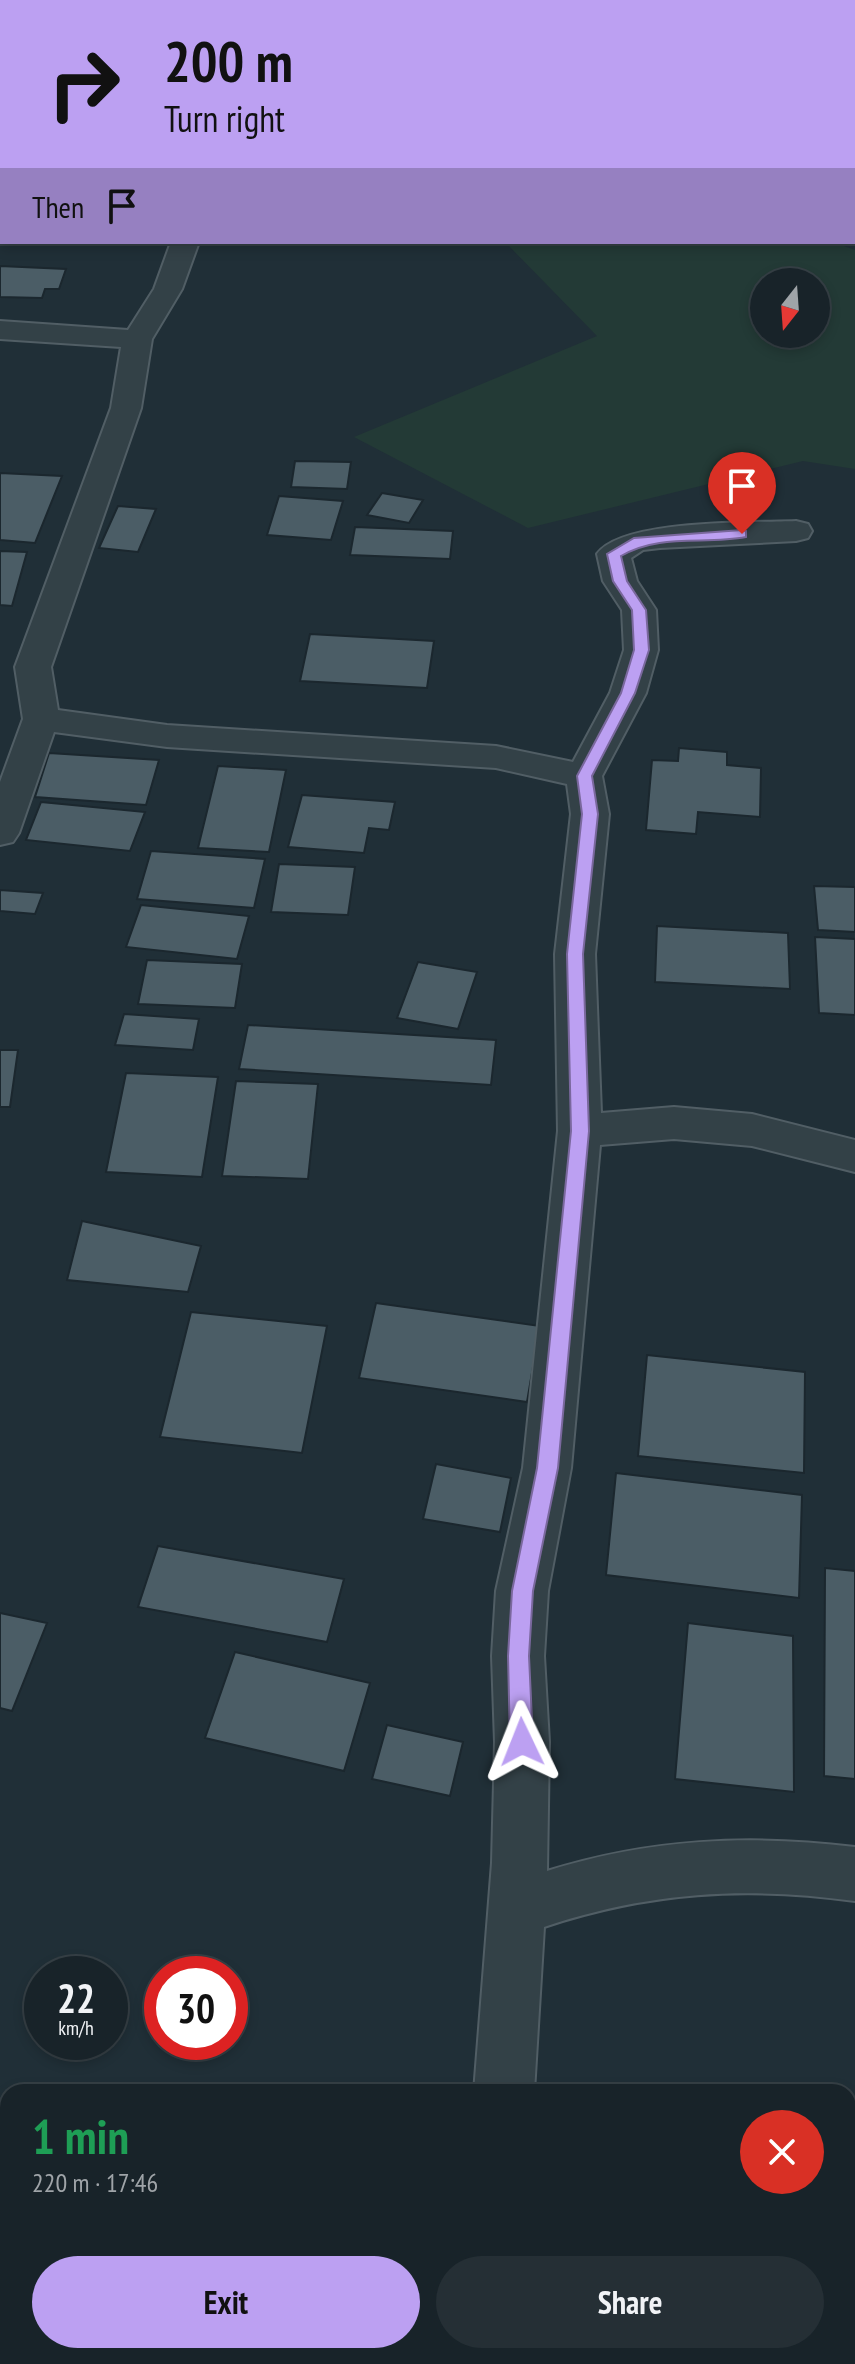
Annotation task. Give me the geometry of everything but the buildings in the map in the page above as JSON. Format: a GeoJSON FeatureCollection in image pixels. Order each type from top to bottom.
{"type":"FeatureCollection","features":[{"type":"Feature","properties":{"kind":"street"},"geometry":{"type":"LineString","coordinates":[[0,833],[41,719],[33,667],[126,408],[137,339],[168,289],[184,244]]}},
{"type":"Feature","properties":{"kind":"street"},"geometry":{"type":"LineString","coordinates":[[0,330],[137,339]]}},
{"type":"Feature","properties":{"kind":"street"},"geometry":{"type":"LineString","coordinates":[[504,2084],[520,1863],[522,1742],[518,1656],[522,1591],[547,1468],[580,1131],[575,954],[590,814],[584,776],[628,693],[641,650],[639,610],[620,581],[614,554],[634,542],[660,538],[796,531]]}},
{"type":"Feature","properties":{"kind":"street"},"geometry":{"type":"LineString","coordinates":[[41,719],[167,736],[496,757],[584,776]]}},
{"type":"Feature","properties":{"kind":"street"},"geometry":{"type":"LineString","coordinates":[[580,1131],[674,1123],[752,1130],[855,1156]]}},
{"type":"Feature","properties":{"kind":"street"},"geometry":{"type":"LineString","coordinates":[[515,1909],[629,1875],[718,1867],[820,1868],[855,1874]]}},
{"type":"Feature","properties":{"kind":"green space"},"geometry":{"type":"Polygon","coordinates":[[[507,244],[838,244],[855,250],[855,469],[803,461],[528,528],[354,437],[597,336],[507,244]]]}},
{"type":"Feature","properties":{"kind":"route"},"geometry":{"type":"LineString","coordinates":[[522,1742],[518,1656],[522,1591],[547,1468],[580,1131],[575,954],[590,814],[584,776],[628,693],[641,650],[639,610],[620,581],[614,554],[634,542],[742,534]]}}]}
